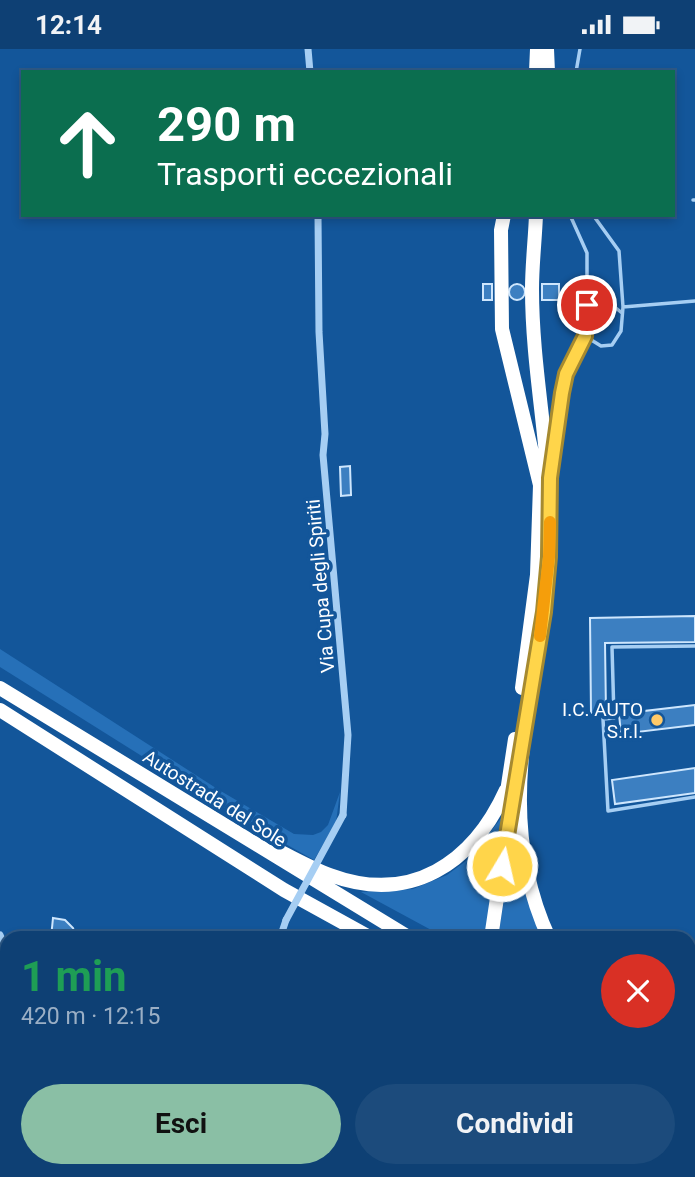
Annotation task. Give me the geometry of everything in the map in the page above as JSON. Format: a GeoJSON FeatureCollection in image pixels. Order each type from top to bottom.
{"type":"FeatureCollection","features":[{"type":"Feature","properties":{"kind":"highway"},"geometry":{"type":"LineString","coordinates":[[536,70],[537,49]]}},
{"type":"Feature","properties":{"kind":"highway"},"geometry":{"type":"LineString","coordinates":[[547,49],[548,70]]}},
{"type":"Feature","properties":{"kind":"highway"},"geometry":{"type":"LineString","coordinates":[[504,217],[501,230],[502,329],[540,485],[537,575],[508,785],[509,818]]}},
{"type":"Feature","properties":{"kind":"highway"},"geometry":{"type":"LineString","coordinates":[[492,931],[545,598],[550,478],[532,291],[536,217]]}},
{"type":"Feature","properties":{"kind":"highway","name":"Autostrada del Sole"},"geometry":{"type":"LineString","coordinates":[[0,688],[398,931]]}},
{"type":"Feature","properties":{"kind":"highway"},"geometry":{"type":"LineString","coordinates":[[0,710],[284,890],[342,931]]}},
{"type":"Feature","properties":{"kind":"highway"},"geometry":{"type":"LineString","coordinates":[[522,755],[519,839],[547,931]]}},
{"type":"Feature","properties":{"kind":"highway"},"geometry":{"type":"LineString","coordinates":[[223,825],[329,875],[376,884],[403,882],[434,875],[461,856],[494,817],[508,785]]}},
{"type":"Feature","properties":{"kind":"highway"},"geometry":{"type":"LineString","coordinates":[[284,890],[358,931]]}},
{"type":"Feature","properties":{"kind":"street"},"geometry":{"type":"LineString","coordinates":[[308,49],[310,70]]}},
{"type":"Feature","properties":{"kind":"street","name":"Via Cupa degli Spiriti"},"geometry":{"type":"LineString","coordinates":[[282,931],[343,815],[348,735],[323,455],[325,434],[318,332],[318,217]]}},
{"type":"Feature","properties":{"kind":"lane"},"geometry":{"type":"LineString","coordinates":[[576,70],[580,49]]}},
{"type":"Feature","properties":{"kind":"lane"},"geometry":{"type":"LineString","coordinates":[[550,478],[566,374],[585,336],[587,253],[571,217]]}},
{"type":"Feature","properties":{"kind":"lane"},"geometry":{"type":"LineString","coordinates":[[585,336],[601,346],[612,345],[619,338],[623,307],[619,251],[594,217]]}},
{"type":"Feature","properties":{"kind":"lane"},"geometry":{"type":"LineString","coordinates":[[607,290],[611,304],[622,313]]}},
{"type":"Feature","properties":{"kind":"lane"},"geometry":{"type":"LineString","coordinates":[[623,307],[695,301]]}},
{"type":"Feature","properties":{"kind":"lane"},"geometry":{"type":"LineString","coordinates":[[695,646],[612,647],[614,718],[603,719],[608,811],[695,797]]}},
{"type":"Feature","properties":{"kind":"shaded area"},"geometry":{"type":"Polygon","coordinates":[[[0,649],[219,790],[294,834],[313,835],[321,832],[328,825],[340,792],[336,822],[314,860],[250,824],[0,667],[0,649]]]}},
{"type":"Feature","properties":{"kind":"shaded area"},"geometry":{"type":"Polygon","coordinates":[[[502,817],[487,931],[433,931],[361,892],[413,889],[447,875],[470,858],[502,817]]]}},
{"type":"Feature","properties":{"kind":"shaded area"},"geometry":{"type":"Polygon","coordinates":[[[514,836],[523,885],[539,931],[499,931],[514,836]]]}},
{"type":"Feature","properties":{"kind":"building"},"geometry":{"type":"Polygon","coordinates":[[[483,284],[492,284],[492,300],[483,300],[483,284]]]}},
{"type":"Feature","properties":{"kind":"building"},"geometry":{"type":"Polygon","coordinates":[[[517,284],[525,292],[517,300],[509,292],[517,284]]]}},
{"type":"Feature","properties":{"kind":"building"},"geometry":{"type":"Polygon","coordinates":[[[542,284],[559,284],[559,300],[542,300],[542,284]]]}},
{"type":"Feature","properties":{"kind":"building"},"geometry":{"type":"Polygon","coordinates":[[[350,466],[351,495],[341,496],[340,467],[350,466]]]}},
{"type":"Feature","properties":{"kind":"building"},"geometry":{"type":"Polygon","coordinates":[[[695,616],[695,642],[605,643],[606,713],[591,713],[590,618],[695,616]]]}},
{"type":"Feature","properties":{"kind":"building","name":"I.C. AUTO S.r.l."},"geometry":{"type":"Polygon","coordinates":[[[695,705],[695,725],[621,734],[619,714],[695,705]]]}},
{"type":"Feature","properties":{"kind":"building"},"geometry":{"type":"Polygon","coordinates":[[[695,768],[695,793],[615,804],[612,780],[695,768]]]}},
{"type":"Feature","properties":{"kind":"building"},"geometry":{"type":"Polygon","coordinates":[[[53,918],[65,920],[74,931],[52,931],[53,918]]]}},
{"type":"Feature","properties":{"kind":"slow traffic"},"geometry":{"type":"LineString","coordinates":[[540,636],[550,522]]}},
{"type":"Feature","properties":{"kind":"place","name":"I.C. AUTO S.r.l."},"geometry":{"type":"Point","coordinates":[657,720]}},
{"type":"Feature","properties":{"kind":"route"},"geometry":{"type":"LineString","coordinates":[[502,866],[544,612],[549,557],[550,478],[562,393],[566,374],[585,336],[587,305]]}}]}
